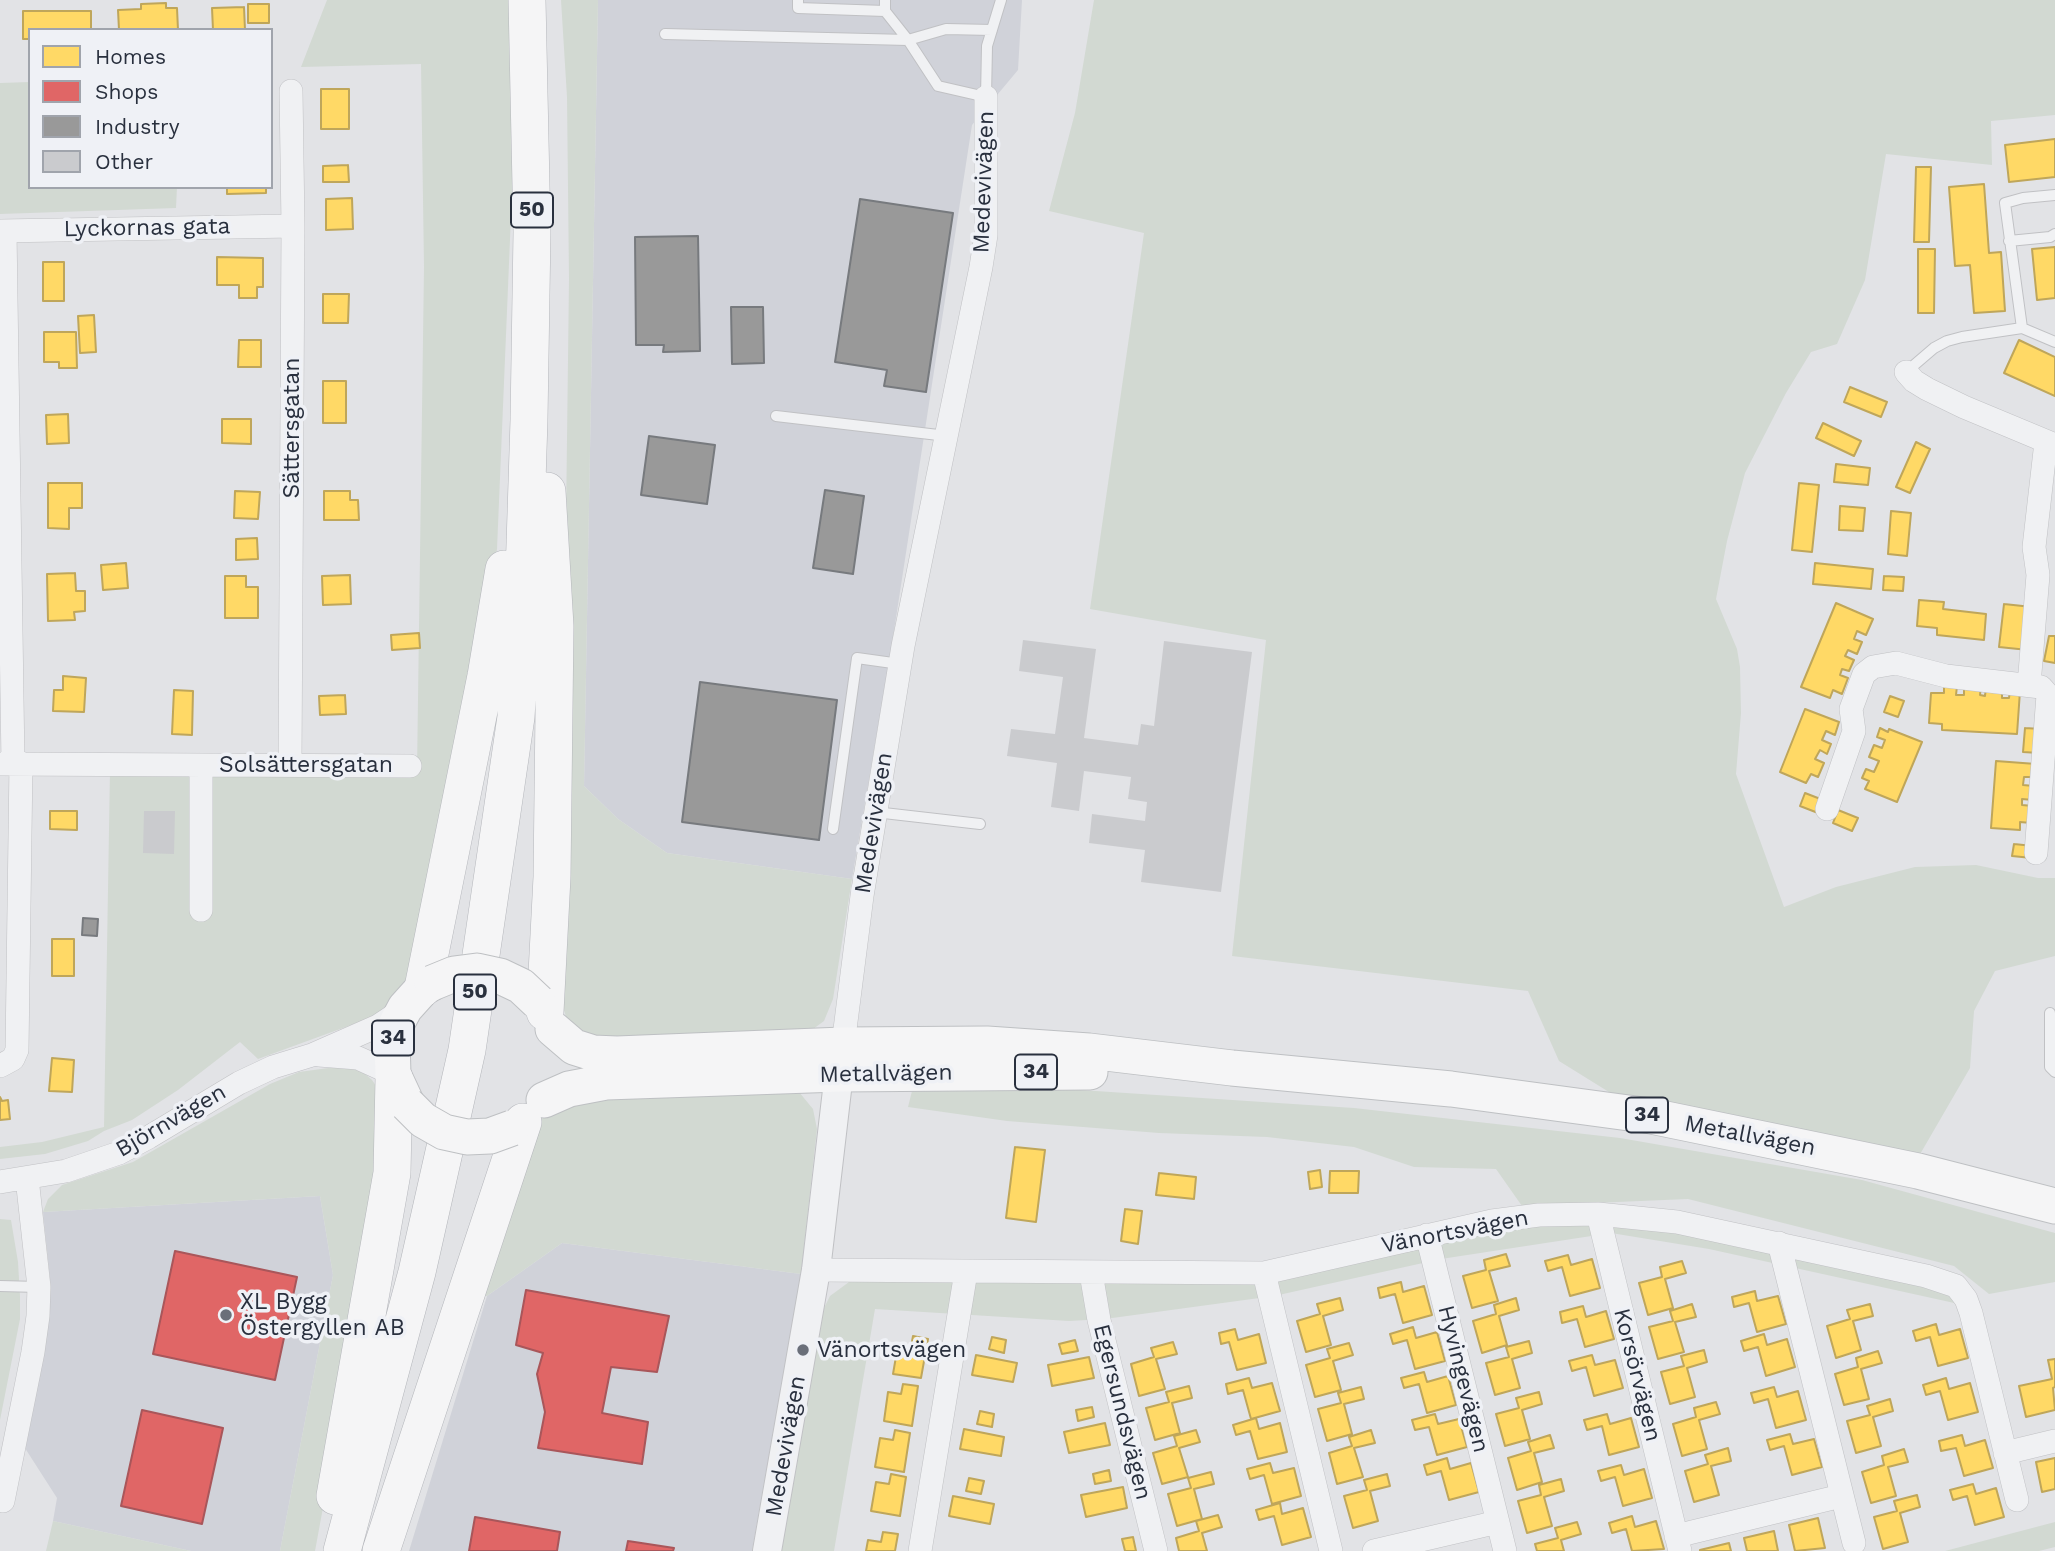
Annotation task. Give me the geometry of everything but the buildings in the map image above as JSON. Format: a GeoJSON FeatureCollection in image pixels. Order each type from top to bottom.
{"type":"FeatureCollection","features":[{"type":"Feature","properties":{"kind":"highway","name":"50"},"geometry":{"type":"LineString","coordinates":[[362,1551],[481,1052],[508,879],[528,719],[535,421],[527,0]]}},
{"type":"Feature","properties":{"kind":"highway","name":"50"},"geometry":{"type":"LineString","coordinates":[[342,1551],[417,1272],[467,1050],[516,718],[545,234],[540,0]]}},
{"type":"Feature","properties":{"kind":"highway"},"geometry":{"type":"LineString","coordinates":[[420,993],[486,676],[535,421]]}},
{"type":"Feature","properties":{"kind":"highway"},"geometry":{"type":"LineString","coordinates":[[535,421],[555,626],[552,877],[546,1014]]}},
{"type":"Feature","properties":{"kind":"highway"},"geometry":{"type":"LineString","coordinates":[[325,1551],[391,1174],[398,1085]]}},
{"type":"Feature","properties":{"kind":"highway"},"geometry":{"type":"LineString","coordinates":[[381,1551],[526,1116]]}},
{"type":"Feature","properties":{"kind":"main road","name":"34"},"geometry":{"type":"LineString","coordinates":[[526,1116],[490,1136],[467,1137],[444,1132],[424,1120],[398,1085],[392,1040],[420,993],[453,974],[477,971],[500,976],[521,986],[546,1014]]}},
{"type":"Feature","properties":{"kind":"main road","name":"Metallvägen"},"geometry":{"type":"LineString","coordinates":[[546,1014],[573,1047],[593,1053],[841,1060]]}},
{"type":"Feature","properties":{"kind":"main road"},"geometry":{"type":"LineString","coordinates":[[526,1116],[552,1083],[556,1065],[557,1047],[546,1014]]}},
{"type":"Feature","properties":{"kind":"main road","name":"Metallvägen"},"geometry":{"type":"LineString","coordinates":[[526,1116],[569,1089],[606,1082],[987,1044],[1089,1051],[1451,1089],[1651,1116],[1918,1171],[2055,1206]]}},
{"type":"Feature","properties":{"kind":"street","name":"Sättersgatan"},"geometry":{"type":"LineString","coordinates":[[290,765],[293,226],[291,91]]}},
{"type":"Feature","properties":{"kind":"street","name":"Medevivägen"},"geometry":{"type":"LineString","coordinates":[[767,1551],[816,1270],[875,811],[900,664],[986,235],[986,97]]}},
{"type":"Feature","properties":{"kind":"street","name":"Lyckornas gata"},"geometry":{"type":"LineString","coordinates":[[2,230],[293,226]]}},
{"type":"Feature","properties":{"kind":"street"},"geometry":{"type":"LineString","coordinates":[[0,1066],[13,1059],[17,1051],[5,539],[2,230]]}},
{"type":"Feature","properties":{"kind":"street"},"geometry":{"type":"LineString","coordinates":[[1906,372],[1927,389],[2051,443],[2034,547],[2038,575],[2029,685]]}},
{"type":"Feature","properties":{"kind":"street"},"geometry":{"type":"LineString","coordinates":[[1827,809],[1854,731],[1851,709],[1864,674],[1873,667],[1896,663],[1946,676],[2041,687],[2048,695],[2036,853]]}},
{"type":"Feature","properties":{"kind":"street","name":"Solsättersgatan"},"geometry":{"type":"LineString","coordinates":[[11,763],[410,766]]}},
{"type":"Feature","properties":{"kind":"street","name":"Solsättersgatan"},"geometry":{"type":"LineString","coordinates":[[201,765],[201,910]]}},
{"type":"Feature","properties":{"kind":"street","name":"Björnvägen"},"geometry":{"type":"LineString","coordinates":[[0,1182],[66,1171],[119,1153],[239,1083],[378,1026],[420,993]]}},
{"type":"Feature","properties":{"kind":"street","name":"Björnvägen"},"geometry":{"type":"LineString","coordinates":[[312,1055],[358,1058],[398,1085]]}},
{"type":"Feature","properties":{"kind":"street"},"geometry":{"type":"LineString","coordinates":[[3,1501],[38,1316],[39,1287],[27,1178]]}},
{"type":"Feature","properties":{"kind":"street","name":"Vänortsvägen"},"geometry":{"type":"LineString","coordinates":[[816,1270],[1264,1273],[1493,1221],[1598,1214],[1677,1222],[1926,1276],[1956,1286],[1966,1299],[1971,1313],[2017,1500]]}},
{"type":"Feature","properties":{"kind":"street","name":"Korsörvägen"},"geometry":{"type":"LineString","coordinates":[[1598,1214],[1678,1544],[1841,1496]]}},
{"type":"Feature","properties":{"kind":"street","name":"Hyvingevägen"},"geometry":{"type":"LineString","coordinates":[[1427,1235],[1505,1551]]}},
{"type":"Feature","properties":{"kind":"street"},"geometry":{"type":"LineString","coordinates":[[1779,1243],[1854,1543]]}},
{"type":"Feature","properties":{"kind":"street"},"geometry":{"type":"LineString","coordinates":[[920,1551],[966,1272]]}},
{"type":"Feature","properties":{"kind":"street","name":"Egersundsvägen"},"geometry":{"type":"LineString","coordinates":[[1091,1273],[1099,1320],[1156,1551]]}},
{"type":"Feature","properties":{"kind":"street"},"geometry":{"type":"LineString","coordinates":[[1264,1273],[1331,1551]]}},
{"type":"Feature","properties":{"kind":"street"},"geometry":{"type":"LineString","coordinates":[[2005,1453],[2055,1441]]}},
{"type":"Feature","properties":{"kind":"street"},"geometry":{"type":"LineString","coordinates":[[1374,1551],[1498,1522]]}},
{"type":"Feature","properties":{"kind":"lane"},"geometry":{"type":"LineString","coordinates":[[798,0],[798,8],[885,5],[938,86],[986,97],[987,46],[1001,0]]}},
{"type":"Feature","properties":{"kind":"lane"},"geometry":{"type":"LineString","coordinates":[[665,34],[908,40],[946,29],[992,30]]}},
{"type":"Feature","properties":{"kind":"lane"},"geometry":{"type":"LineString","coordinates":[[2022,328],[2005,203],[2055,195]]}},
{"type":"Feature","properties":{"kind":"lane"},"geometry":{"type":"LineString","coordinates":[[2009,241],[2050,237],[2055,234]]}},
{"type":"Feature","properties":{"kind":"lane"},"geometry":{"type":"LineString","coordinates":[[1906,372],[1934,348],[1947,341],[2022,328],[2055,342]]}},
{"type":"Feature","properties":{"kind":"lane"},"geometry":{"type":"LineString","coordinates":[[776,416],[947,436]]}},
{"type":"Feature","properties":{"kind":"lane"},"geometry":{"type":"LineString","coordinates":[[833,829],[857,658],[900,664]]}},
{"type":"Feature","properties":{"kind":"lane"},"geometry":{"type":"LineString","coordinates":[[875,811],[980,824]]}},
{"type":"Feature","properties":{"kind":"lane"},"geometry":{"type":"LineString","coordinates":[[2050,1013],[2050,1067],[2055,1072]]}},
{"type":"Feature","properties":{"kind":"lane"},"geometry":{"type":"LineString","coordinates":[[0,1286],[39,1287]]}},
{"type":"Feature","properties":{"kind":"shaded area"},"geometry":{"type":"Polygon","coordinates":[[[327,0],[514,0],[518,49],[497,549],[456,768],[409,978],[384,1013],[258,1059],[240,1042],[178,1090],[132,1120],[104,1131],[88,1141],[45,1154],[0,1159],[0,1147],[42,1142],[104,1127],[110,770],[417,771],[424,267],[421,64],[301,67],[327,0]]]}},
{"type":"Feature","properties":{"kind":"shaded area"},"geometry":{"type":"Polygon","coordinates":[[[561,0],[598,0],[584,786],[618,819],[667,853],[852,879],[833,999],[824,1021],[805,1035],[595,1042],[567,1019],[560,1000],[569,279],[567,97],[561,0]]]}},
{"type":"Feature","properties":{"kind":"shaded area"},"geometry":{"type":"Polygon","coordinates":[[[598,0],[1022,0],[1018,70],[972,125],[891,650],[852,879],[667,853],[618,819],[584,786],[598,0]]]}},
{"type":"Feature","properties":{"kind":"shaded area"},"geometry":{"type":"Polygon","coordinates":[[[1094,0],[2055,0],[2055,115],[1991,121],[1992,165],[1886,154],[1865,280],[1837,344],[1811,352],[1786,393],[1745,473],[1727,541],[1716,599],[1737,649],[1740,667],[1741,713],[1736,774],[1784,907],[1836,887],[1915,867],[1976,865],[2038,878],[2055,878],[2055,956],[1995,971],[1974,1011],[1970,1068],[1919,1156],[1617,1097],[1559,1061],[1528,991],[1232,956],[1266,640],[1090,609],[1144,233],[1049,211],[1075,113],[1094,0]]]}},
{"type":"Feature","properties":{"kind":"shaded area"},"geometry":{"type":"Polygon","coordinates":[[[28,82],[28,189],[177,189],[176,208],[0,214],[0,83],[28,82]]]}},
{"type":"Feature","properties":{"kind":"shaded area"},"geometry":{"type":"Polygon","coordinates":[[[343,1066],[363,1072],[372,1080],[381,1093],[384,1109],[361,1301],[315,1551],[280,1551],[333,1275],[320,1196],[43,1212],[48,1199],[62,1185],[133,1162],[270,1084],[299,1072],[343,1066]]]}},
{"type":"Feature","properties":{"kind":"shaded area"},"geometry":{"type":"Polygon","coordinates":[[[914,1083],[974,1083],[1354,1108],[1620,1138],[1862,1180],[2055,1233],[2055,1282],[1989,1294],[1954,1266],[1688,1199],[1522,1206],[1496,1169],[1414,1167],[1354,1147],[1267,1137],[1159,1133],[1007,1121],[908,1107],[914,1083]]]}},
{"type":"Feature","properties":{"kind":"shaded area"},"geometry":{"type":"Polygon","coordinates":[[[799,1092],[813,1109],[817,1129],[801,1274],[562,1243],[487,1296],[476,1294],[538,1122],[556,1108],[576,1099],[799,1092]]]}},
{"type":"Feature","properties":{"kind":"shaded area"},"geometry":{"type":"Polygon","coordinates":[[[320,1196],[333,1275],[280,1551],[191,1551],[53,1521],[57,1498],[23,1445],[51,1288],[43,1212],[320,1196]]]}},
{"type":"Feature","properties":{"kind":"shaded area"},"geometry":{"type":"Polygon","coordinates":[[[1601,1212],[1960,1277],[1977,1308],[1709,1249],[1611,1233],[1441,1259],[1274,1296],[1105,1319],[1069,1321],[875,1309],[834,1551],[779,1551],[822,1312],[830,1296],[849,1282],[970,1270],[1266,1265],[1601,1212]]]}},
{"type":"Feature","properties":{"kind":"shaded area"},"geometry":{"type":"Polygon","coordinates":[[[0,1219],[11,1220],[18,1262],[20,1319],[0,1420],[0,1219]]]}},
{"type":"Feature","properties":{"kind":"shaded area"},"geometry":{"type":"Polygon","coordinates":[[[562,1243],[801,1274],[752,1551],[409,1551],[487,1296],[562,1243]]]}},
{"type":"Feature","properties":{"kind":"shaded area"},"geometry":{"type":"Polygon","coordinates":[[[53,1521],[191,1551],[46,1551],[53,1521]]]}},
{"type":"Feature","properties":{"kind":"shaded area"},"geometry":{"type":"Polygon","coordinates":[[[2055,1522],[2055,1547],[2039,1551],[1945,1551],[2055,1522]]]}},
{"type":"Feature","properties":{"kind":"place","name":"XL Bygg Östergyllen AB"},"geometry":{"type":"Point","coordinates":[226,1315]}},
{"type":"Feature","properties":{"kind":"place","name":"Vänortsvägen"},"geometry":{"type":"Point","coordinates":[803,1350]}}]}
